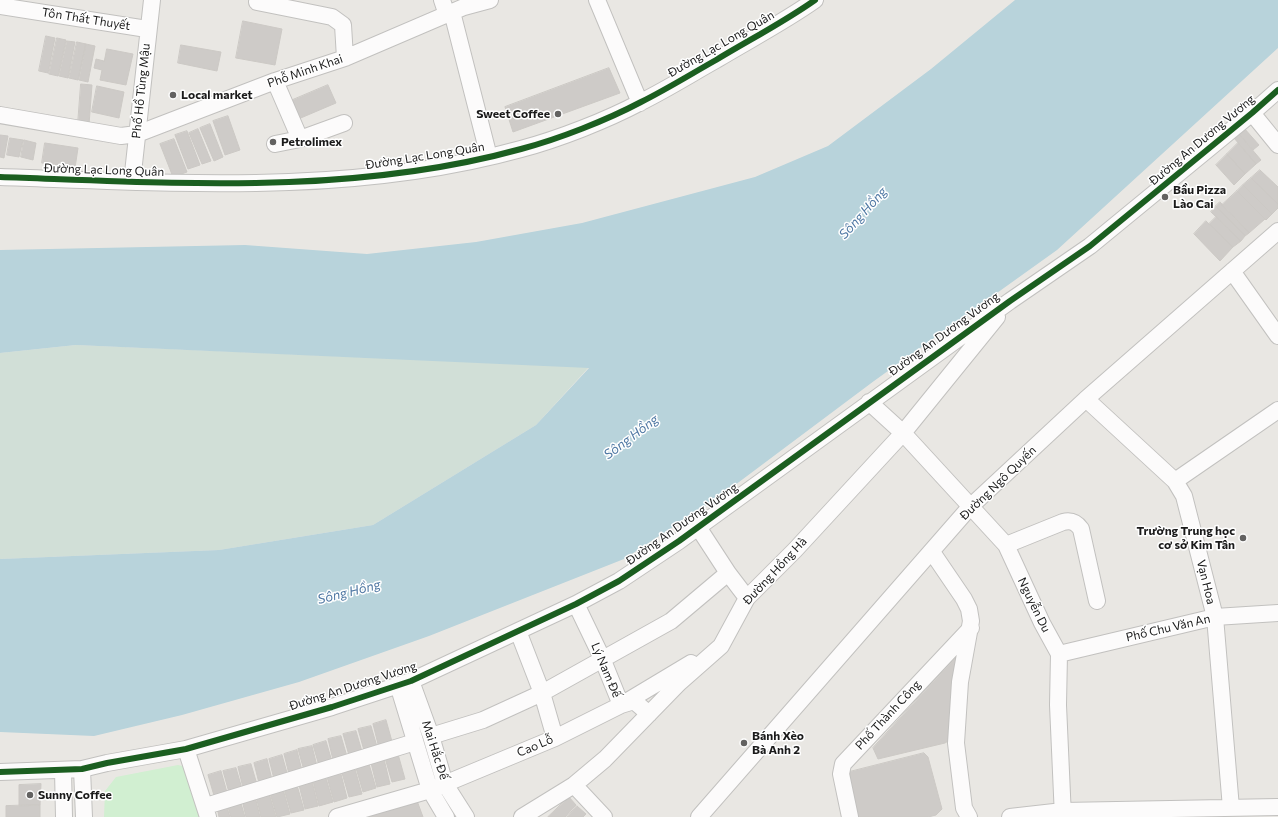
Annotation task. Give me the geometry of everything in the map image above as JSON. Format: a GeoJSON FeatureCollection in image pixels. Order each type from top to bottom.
{"type":"FeatureCollection","features":[{"type":"Feature","properties":{"kind":"street","name":"Phố Hồ Tùng Mậu"},"geometry":{"type":"LineString","coordinates":[[132,182],[152,0]]}},
{"type":"Feature","properties":{"kind":"street","name":"Phỗ Minh Khai"},"geometry":{"type":"LineString","coordinates":[[0,115],[121,136],[137,134],[275,81],[345,58],[453,7],[490,0]]}},
{"type":"Feature","properties":{"kind":"street"},"geometry":{"type":"LineString","coordinates":[[597,0],[640,103]]}},
{"type":"Feature","properties":{"kind":"street","name":"Đường Lạc Long Quân"},"geometry":{"type":"LineString","coordinates":[[0,177],[132,182],[288,183],[335,181],[394,174],[490,157],[523,149],[570,132],[640,103],[764,32],[815,0]]}},
{"type":"Feature","properties":{"kind":"street"},"geometry":{"type":"LineString","coordinates":[[257,2],[332,17],[339,20],[343,25],[345,58]]}},
{"type":"Feature","properties":{"kind":"street","name":"Tôn Thất Thuyết"},"geometry":{"type":"LineString","coordinates":[[0,6],[148,29]]}},
{"type":"Feature","properties":{"kind":"street"},"geometry":{"type":"LineString","coordinates":[[453,7],[490,157]]}},
{"type":"Feature","properties":{"kind":"street"},"geometry":{"type":"LineString","coordinates":[[275,81],[300,139]]}},
{"type":"Feature","properties":{"kind":"street","name":"Đường An Dương Vương"},"geometry":{"type":"LineString","coordinates":[[0,772],[82,769],[186,748],[332,707],[404,683],[576,604],[619,581],[698,526],[1010,301],[1090,246],[1278,90]]}},
{"type":"Feature","properties":{"kind":"street"},"geometry":{"type":"LineString","coordinates":[[1252,113],[1278,145]]}},
{"type":"Feature","properties":{"kind":"street"},"geometry":{"type":"LineString","coordinates":[[275,144],[300,139],[344,123]]}},
{"type":"Feature","properties":{"kind":"street","name":"Đường Ngô Quyến"},"geometry":{"type":"LineString","coordinates":[[705,815],[970,507],[1086,399],[1278,231]]}},
{"type":"Feature","properties":{"kind":"street"},"geometry":{"type":"LineString","coordinates":[[1232,271],[1278,336]]}},
{"type":"Feature","properties":{"kind":"street","name":"Đường Hồng Hà"},"geometry":{"type":"LineString","coordinates":[[522,817],[574,785],[605,759],[679,683],[721,646],[747,598],[795,550],[902,433],[1010,301]]}},
{"type":"Feature","properties":{"kind":"street","name":"Vạn Hoa"},"geometry":{"type":"LineString","coordinates":[[1086,399],[1175,481],[1184,496],[1215,617],[1231,808]]}},
{"type":"Feature","properties":{"kind":"street","name":"Nguyễn Du"},"geometry":{"type":"LineString","coordinates":[[869,402],[902,433],[1006,545],[1042,623],[1059,654],[1058,705],[1063,814]]}},
{"type":"Feature","properties":{"kind":"street"},"geometry":{"type":"LineString","coordinates":[[1175,481],[1239,435],[1278,410]]}},
{"type":"Feature","properties":{"kind":"street"},"geometry":{"type":"LineString","coordinates":[[1006,545],[1068,520],[1076,523],[1081,529],[1097,601]]}},
{"type":"Feature","properties":{"kind":"street"},"geometry":{"type":"LineString","coordinates":[[698,526],[747,598]]}},
{"type":"Feature","properties":{"kind":"street"},"geometry":{"type":"LineString","coordinates":[[932,552],[969,610],[971,628],[960,682],[956,743],[964,808],[969,817]]}},
{"type":"Feature","properties":{"kind":"street"},"geometry":{"type":"LineString","coordinates":[[431,736],[483,720],[542,693],[602,658],[671,621],[728,572]]}},
{"type":"Feature","properties":{"kind":"street","name":"Lý Nam Đế"},"geometry":{"type":"LineString","coordinates":[[576,604],[602,658],[621,705],[634,701],[649,714]]}},
{"type":"Feature","properties":{"kind":"street","name":"Phố Chu Văn An"},"geometry":{"type":"LineString","coordinates":[[1059,654],[1215,617],[1278,613]]}},
{"type":"Feature","properties":{"kind":"street","name":"Phố Thành Công"},"geometry":{"type":"LineString","coordinates":[[850,817],[841,774],[843,764],[971,628]]}},
{"type":"Feature","properties":{"kind":"street"},"geometry":{"type":"LineString","coordinates":[[518,631],[542,693],[555,738]]}},
{"type":"Feature","properties":{"kind":"street","name":"Cao Lỗ"},"geometry":{"type":"LineString","coordinates":[[336,817],[430,790],[555,738],[621,705],[721,646]]}},
{"type":"Feature","properties":{"kind":"street","name":"Mai Hắc Đế"},"geometry":{"type":"LineString","coordinates":[[404,683],[431,736],[445,784],[466,817]]}},
{"type":"Feature","properties":{"kind":"street","name":"Mai Hắc Đế"},"geometry":{"type":"LineString","coordinates":[[404,683],[415,742],[430,790],[446,817]]}},
{"type":"Feature","properties":{"kind":"street"},"geometry":{"type":"LineString","coordinates":[[186,748],[207,811],[415,742]]}},
{"type":"Feature","properties":{"kind":"street"},"geometry":{"type":"LineString","coordinates":[[82,769],[84,817]]}},
{"type":"Feature","properties":{"kind":"street"},"geometry":{"type":"LineString","coordinates":[[63,770],[64,817]]}},
{"type":"Feature","properties":{"kind":"street"},"geometry":{"type":"LineString","coordinates":[[574,785],[604,817]]}},
{"type":"Feature","properties":{"kind":"street"},"geometry":{"type":"LineString","coordinates":[[1010,817],[1278,807]]}},
{"type":"Feature","properties":{"kind":"shaded area"},"geometry":{"type":"Polygon","coordinates":[[[76,345],[589,367],[536,425],[373,525],[219,550],[0,559],[0,353],[76,345]]]}},
{"type":"Feature","properties":{"kind":"green space"},"geometry":{"type":"Polygon","coordinates":[[[178,765],[187,767],[201,817],[104,817],[105,791],[116,777],[178,765]]]}},
{"type":"Feature","properties":{"kind":"water","name":"Sông Hồng"},"geometry":{"type":"Polygon","coordinates":[[[1015,0],[1278,0],[1278,48],[1057,250],[874,381],[723,494],[624,559],[429,636],[299,682],[182,715],[94,736],[0,732],[0,559],[219,550],[373,525],[536,425],[589,368],[76,345],[0,353],[0,250],[245,245],[367,254],[476,242],[582,223],[755,177],[828,146],[931,69],[1015,0]]]}},
{"type":"Feature","properties":{"kind":"building"},"geometry":{"type":"Polygon","coordinates":[[[243,21],[282,29],[275,65],[236,58],[243,21]]]}},
{"type":"Feature","properties":{"kind":"building"},"geometry":{"type":"Polygon","coordinates":[[[46,36],[55,38],[48,73],[39,71],[46,36]]]}},
{"type":"Feature","properties":{"kind":"building"},"geometry":{"type":"Polygon","coordinates":[[[57,38],[66,40],[58,76],[49,74],[57,38]]]}},
{"type":"Feature","properties":{"kind":"building"},"geometry":{"type":"Polygon","coordinates":[[[67,41],[75,42],[68,78],[59,76],[67,41]]]}},
{"type":"Feature","properties":{"kind":"building"},"geometry":{"type":"Polygon","coordinates":[[[77,42],[86,44],[78,80],[69,78],[77,42]]]}},
{"type":"Feature","properties":{"kind":"building"},"geometry":{"type":"Polygon","coordinates":[[[86,44],[95,46],[88,82],[79,80],[86,44]]]}},
{"type":"Feature","properties":{"kind":"building"},"geometry":{"type":"Polygon","coordinates":[[[181,45],[221,52],[217,71],[178,63],[181,45]]]}},
{"type":"Feature","properties":{"kind":"building"},"geometry":{"type":"Polygon","coordinates":[[[107,49],[133,54],[126,85],[100,80],[102,70],[94,68],[96,59],[104,61],[107,49]]]}},
{"type":"Feature","properties":{"kind":"building"},"geometry":{"type":"Polygon","coordinates":[[[609,68],[620,93],[513,132],[505,107],[609,68]]]}},
{"type":"Feature","properties":{"kind":"building"},"geometry":{"type":"Polygon","coordinates":[[[81,84],[92,85],[89,125],[78,124],[81,84]]]}},
{"type":"Feature","properties":{"kind":"building"},"geometry":{"type":"Polygon","coordinates":[[[328,85],[336,103],[296,120],[288,102],[328,85]]]}},
{"type":"Feature","properties":{"kind":"building"},"geometry":{"type":"Polygon","coordinates":[[[97,86],[124,92],[119,118],[92,112],[97,86]]]}},
{"type":"Feature","properties":{"kind":"building"},"geometry":{"type":"Polygon","coordinates":[[[228,116],[240,150],[225,155],[213,121],[228,116]]]}},
{"type":"Feature","properties":{"kind":"building"},"geometry":{"type":"Polygon","coordinates":[[[210,124],[223,157],[214,161],[200,128],[210,124]]]}},
{"type":"Feature","properties":{"kind":"building"},"geometry":{"type":"Polygon","coordinates":[[[1244,128],[1259,145],[1253,150],[1239,134],[1244,128]]]}},
{"type":"Feature","properties":{"kind":"building"},"geometry":{"type":"Polygon","coordinates":[[[198,129],[211,161],[202,164],[189,133],[198,129]]]}},
{"type":"Feature","properties":{"kind":"building"},"geometry":{"type":"Polygon","coordinates":[[[187,131],[200,165],[188,169],[175,135],[187,131]]]}},
{"type":"Feature","properties":{"kind":"building"},"geometry":{"type":"Polygon","coordinates":[[[1239,134],[1261,160],[1256,164],[1234,138],[1239,134]]]}},
{"type":"Feature","properties":{"kind":"building"},"geometry":{"type":"Polygon","coordinates":[[[0,135],[8,136],[4,158],[0,157],[0,135]]]}},
{"type":"Feature","properties":{"kind":"building"},"geometry":{"type":"Polygon","coordinates":[[[10,138],[23,140],[19,157],[7,155],[10,138]]]}},
{"type":"Feature","properties":{"kind":"building"},"geometry":{"type":"Polygon","coordinates":[[[174,139],[187,172],[173,177],[160,144],[174,139]]]}},
{"type":"Feature","properties":{"kind":"building"},"geometry":{"type":"Polygon","coordinates":[[[24,140],[36,143],[33,160],[21,157],[24,140]]]}},
{"type":"Feature","properties":{"kind":"building"},"geometry":{"type":"Polygon","coordinates":[[[45,143],[78,148],[75,168],[42,163],[45,143]]]}},
{"type":"Feature","properties":{"kind":"building"},"geometry":{"type":"Polygon","coordinates":[[[1238,143],[1256,164],[1245,174],[1227,154],[1238,143]]]}},
{"type":"Feature","properties":{"kind":"building"},"geometry":{"type":"Polygon","coordinates":[[[1227,154],[1245,174],[1234,185],[1216,165],[1227,154]]]}},
{"type":"Feature","properties":{"kind":"building"},"geometry":{"type":"Polygon","coordinates":[[[1260,170],[1278,187],[1278,204],[1251,178],[1260,170]]]}},
{"type":"Feature","properties":{"kind":"building"},"geometry":{"type":"Polygon","coordinates":[[[1251,178],[1278,204],[1278,208],[1272,214],[1243,185],[1251,178]]]}},
{"type":"Feature","properties":{"kind":"building"},"geometry":{"type":"Polygon","coordinates":[[[1243,185],[1272,214],[1266,220],[1237,191],[1243,185]]]}},
{"type":"Feature","properties":{"kind":"building"},"geometry":{"type":"Polygon","coordinates":[[[1237,191],[1265,219],[1249,233],[1222,205],[1237,191]]]}},
{"type":"Feature","properties":{"kind":"building"},"geometry":{"type":"Polygon","coordinates":[[[1220,202],[1249,233],[1245,236],[1216,206],[1220,202]]]}},
{"type":"Feature","properties":{"kind":"building"},"geometry":{"type":"Polygon","coordinates":[[[1216,206],[1245,236],[1241,241],[1211,212],[1216,206]]]}},
{"type":"Feature","properties":{"kind":"building"},"geometry":{"type":"Polygon","coordinates":[[[1216,217],[1241,241],[1233,247],[1209,224],[1216,217]]]}},
{"type":"Feature","properties":{"kind":"building"},"geometry":{"type":"Polygon","coordinates":[[[1206,221],[1233,247],[1220,261],[1194,234],[1206,221]]]}},
{"type":"Feature","properties":{"kind":"building"},"geometry":{"type":"Polygon","coordinates":[[[955,658],[959,661],[953,738],[945,743],[878,759],[873,748],[955,658]]]}},
{"type":"Feature","properties":{"kind":"building"},"geometry":{"type":"Polygon","coordinates":[[[386,720],[393,745],[379,748],[373,724],[386,720]]]}},
{"type":"Feature","properties":{"kind":"building"},"geometry":{"type":"Polygon","coordinates":[[[371,726],[378,750],[365,754],[358,729],[371,726]]]}},
{"type":"Feature","properties":{"kind":"building"},"geometry":{"type":"Polygon","coordinates":[[[356,731],[363,755],[350,759],[343,734],[356,731]]]}},
{"type":"Feature","properties":{"kind":"building"},"geometry":{"type":"Polygon","coordinates":[[[341,736],[348,760],[334,764],[328,739],[341,736]]]}},
{"type":"Feature","properties":{"kind":"building"},"geometry":{"type":"Polygon","coordinates":[[[326,741],[333,765],[320,769],[313,745],[326,741]]]}},
{"type":"Feature","properties":{"kind":"building"},"geometry":{"type":"Polygon","coordinates":[[[312,746],[318,770],[305,774],[298,749],[312,746]]]}},
{"type":"Feature","properties":{"kind":"building"},"geometry":{"type":"Polygon","coordinates":[[[297,750],[303,775],[290,778],[284,754],[297,750]]]}},
{"type":"Feature","properties":{"kind":"building"},"geometry":{"type":"Polygon","coordinates":[[[924,753],[928,757],[942,809],[936,815],[928,817],[856,817],[846,779],[849,772],[924,753]]]}},
{"type":"Feature","properties":{"kind":"building"},"geometry":{"type":"Polygon","coordinates":[[[398,754],[405,779],[392,782],[385,758],[398,754]]]}},
{"type":"Feature","properties":{"kind":"building"},"geometry":{"type":"Polygon","coordinates":[[[282,755],[289,780],[275,783],[269,759],[282,755]]]}},
{"type":"Feature","properties":{"kind":"building"},"geometry":{"type":"Polygon","coordinates":[[[267,759],[273,784],[260,787],[254,763],[267,759]]]}},
{"type":"Feature","properties":{"kind":"building"},"geometry":{"type":"Polygon","coordinates":[[[384,759],[390,784],[377,787],[371,763],[384,759]]]}},
{"type":"Feature","properties":{"kind":"building"},"geometry":{"type":"Polygon","coordinates":[[[251,764],[258,788],[244,792],[238,767],[251,764]]]}},
{"type":"Feature","properties":{"kind":"building"},"geometry":{"type":"Polygon","coordinates":[[[369,764],[376,788],[363,792],[356,768],[369,764]]]}},
{"type":"Feature","properties":{"kind":"building"},"geometry":{"type":"Polygon","coordinates":[[[236,768],[243,792],[230,796],[223,771],[236,768]]]}},
{"type":"Feature","properties":{"kind":"building"},"geometry":{"type":"Polygon","coordinates":[[[355,769],[362,794],[349,797],[342,773],[355,769]]]}},
{"type":"Feature","properties":{"kind":"building"},"geometry":{"type":"Polygon","coordinates":[[[221,771],[228,796],[215,799],[208,775],[221,771]]]}},
{"type":"Feature","properties":{"kind":"building"},"geometry":{"type":"Polygon","coordinates":[[[341,774],[347,798],[334,802],[327,777],[341,774]]]}},
{"type":"Feature","properties":{"kind":"building"},"geometry":{"type":"Polygon","coordinates":[[[326,778],[333,802],[319,806],[313,781],[326,778]]]}},
{"type":"Feature","properties":{"kind":"building"},"geometry":{"type":"Polygon","coordinates":[[[312,781],[318,806],[305,809],[299,785],[312,781]]]}},
{"type":"Feature","properties":{"kind":"building","name":"Sunny Coffee"},"geometry":{"type":"Polygon","coordinates":[[[41,784],[40,805],[19,806],[19,785],[41,784]]]}},
{"type":"Feature","properties":{"kind":"building"},"geometry":{"type":"Polygon","coordinates":[[[297,785],[304,810],[291,813],[284,789],[297,785]]]}},
{"type":"Feature","properties":{"kind":"building"},"geometry":{"type":"Polygon","coordinates":[[[283,789],[290,814],[277,817],[270,793],[283,789]]]}},
{"type":"Feature","properties":{"kind":"building"},"geometry":{"type":"Polygon","coordinates":[[[269,793],[276,817],[261,817],[256,796],[269,793]]]}},
{"type":"Feature","properties":{"kind":"building"},"geometry":{"type":"Polygon","coordinates":[[[255,796],[260,817],[246,817],[242,800],[255,796]]]}},
{"type":"Feature","properties":{"kind":"building"},"geometry":{"type":"Polygon","coordinates":[[[569,797],[576,805],[565,817],[548,817],[569,797]]]}},
{"type":"Feature","properties":{"kind":"building"},"geometry":{"type":"Polygon","coordinates":[[[416,798],[423,817],[360,817],[416,798]]]}},
{"type":"Feature","properties":{"kind":"building"},"geometry":{"type":"Polygon","coordinates":[[[240,800],[245,817],[231,817],[227,804],[240,800]]]}},
{"type":"Feature","properties":{"kind":"building"},"geometry":{"type":"Polygon","coordinates":[[[226,804],[230,817],[219,817],[217,807],[226,804]]]}},
{"type":"Feature","properties":{"kind":"building"},"geometry":{"type":"Polygon","coordinates":[[[40,805],[40,817],[6,817],[6,806],[40,805]]]}},
{"type":"Feature","properties":{"kind":"building"},"geometry":{"type":"Polygon","coordinates":[[[577,806],[586,814],[583,817],[567,817],[577,806]]]}},
{"type":"Feature","properties":{"kind":"cycle path"},"geometry":{"type":"LineString","coordinates":[[0,177],[131,182],[262,183],[327,180],[392,174],[457,164],[536,145],[613,116],[679,81],[779,23],[815,0]]}},
{"type":"Feature","properties":{"kind":"cycle path"},"geometry":{"type":"LineString","coordinates":[[0,772],[82,769],[186,749],[332,707],[411,681],[576,604],[619,581],[679,541],[1010,301],[1090,246],[1278,90]]}},
{"type":"Feature","properties":{"kind":"place","name":"Local market"},"geometry":{"type":"Point","coordinates":[173,95]}},
{"type":"Feature","properties":{"kind":"place","name":"Sweet Coffee"},"geometry":{"type":"Point","coordinates":[558,114]}},
{"type":"Feature","properties":{"kind":"place","name":"Petrolimex"},"geometry":{"type":"Point","coordinates":[273,142]}},
{"type":"Feature","properties":{"kind":"place","name":"Bầu Pizza Lào Cai"},"geometry":{"type":"Point","coordinates":[1165,197]}},
{"type":"Feature","properties":{"kind":"place","name":"Trường Trung học cơ sở Kim Tân"},"geometry":{"type":"Point","coordinates":[1243,538]}},
{"type":"Feature","properties":{"kind":"place","name":"Bánh Xèo Bà Anh 2"},"geometry":{"type":"Point","coordinates":[744,743]}},
{"type":"Feature","properties":{"kind":"place","name":"Sunny Coffee"},"geometry":{"type":"Point","coordinates":[30,795]}}]}
